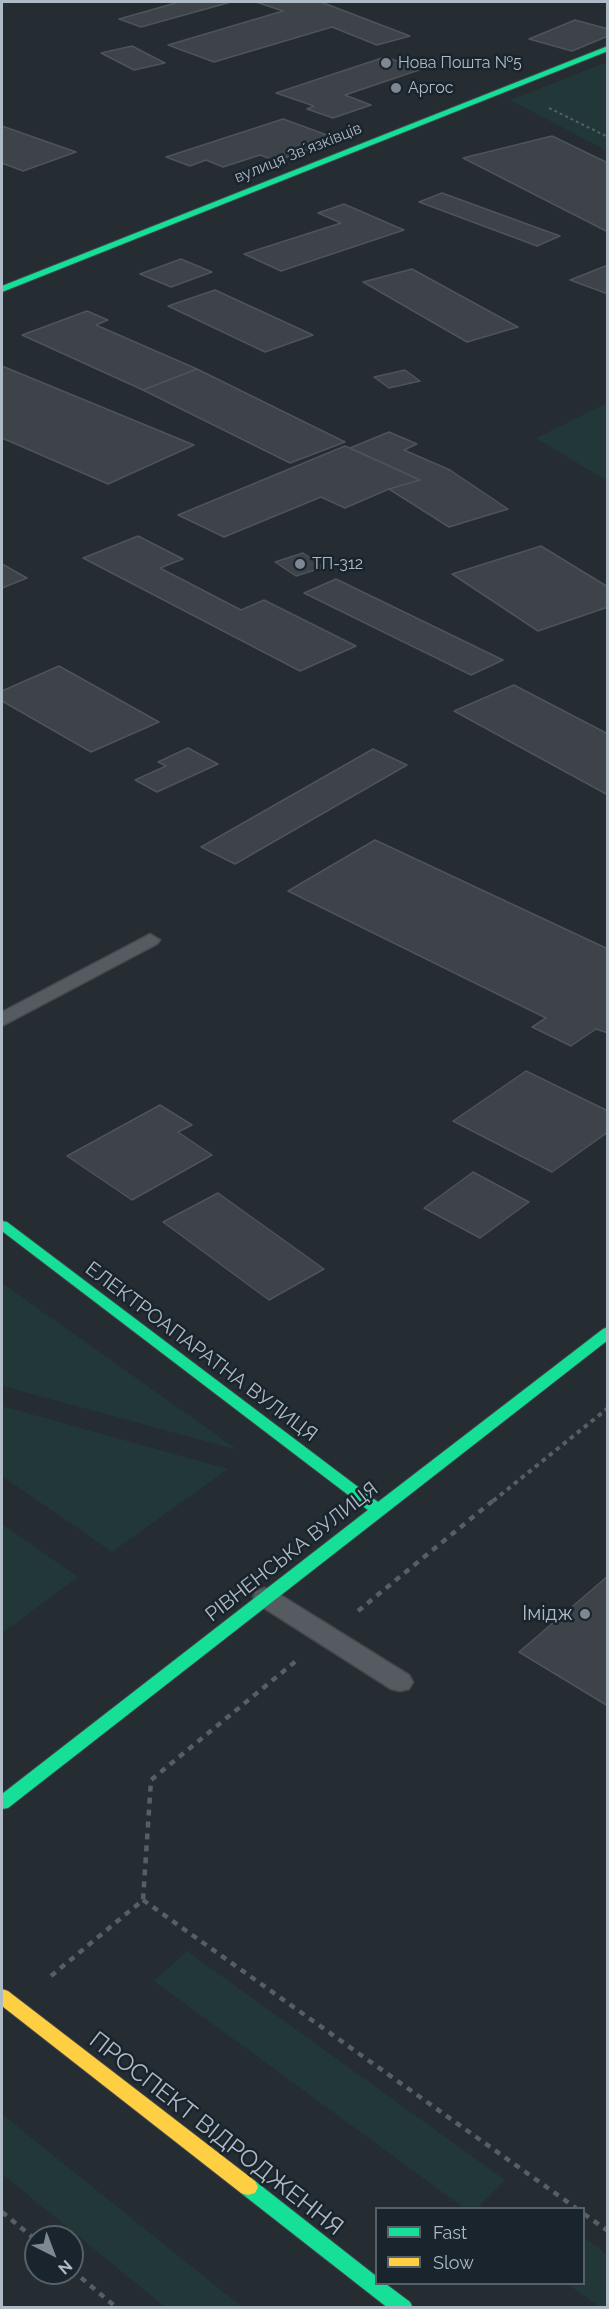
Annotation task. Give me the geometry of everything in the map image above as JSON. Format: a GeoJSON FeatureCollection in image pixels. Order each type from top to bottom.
{"type":"FeatureCollection","features":[{"type":"Feature","properties":{"kind":"street","name":"вулиця Звʼязківців"},"geometry":{"type":"LineString","coordinates":[[2,290],[608,48]]}},
{"type":"Feature","properties":{"kind":"street","name":"ЕЛЕКТРОАПАРАТНА ВУЛИЦЯ"},"geometry":{"type":"LineString","coordinates":[[2,1225],[378,1510]]}},
{"type":"Feature","properties":{"kind":"street","name":"РІВНЕНСЬКА ВУЛИЦЯ"},"geometry":{"type":"LineString","coordinates":[[2,1803],[608,1332]]}},
{"type":"Feature","properties":{"kind":"street","name":"ПРОСПЕКТ ВІДРОДЖЕННЯ"},"geometry":{"type":"LineString","coordinates":[[2,1996],[403,2307]]}},
{"type":"Feature","properties":{"kind":"lane"},"geometry":{"type":"LineString","coordinates":[[2,1020],[150,940]]}},
{"type":"Feature","properties":{"kind":"lane"},"geometry":{"type":"LineString","coordinates":[[265,1597],[399,1682]]}},
{"type":"Feature","properties":{"kind":"path"},"geometry":{"type":"LineString","coordinates":[[508,87],[608,137]]}},
{"type":"Feature","properties":{"kind":"path"},"geometry":{"type":"LineString","coordinates":[[14,2006],[143,1900],[575,2207]]}},
{"type":"Feature","properties":{"kind":"path"},"geometry":{"type":"LineString","coordinates":[[2,2212],[24,2230]]}},
{"type":"Feature","properties":{"kind":"path"},"geometry":{"type":"LineString","coordinates":[[585,2215],[608,2231]]}},
{"type":"Feature","properties":{"kind":"path"},"geometry":{"type":"LineString","coordinates":[[84,2280],[117,2307]]}},
{"type":"Feature","properties":{"kind":"green space"},"geometry":{"type":"Polygon","coordinates":[[[607,62],[607,151],[510,100],[523,95],[607,62]]]}},
{"type":"Feature","properties":{"kind":"green space"},"geometry":{"type":"Polygon","coordinates":[[[607,403],[607,481],[536,438],[607,403]]]}},
{"type":"Feature","properties":{"kind":"green space"},"geometry":{"type":"Polygon","coordinates":[[[2,1283],[238,1450],[2,1386],[2,1283]]]}},
{"type":"Feature","properties":{"kind":"green space"},"geometry":{"type":"Polygon","coordinates":[[[2,1406],[228,1469],[112,1552],[2,1476],[2,1406]]]}},
{"type":"Feature","properties":{"kind":"green space"},"geometry":{"type":"Polygon","coordinates":[[[2,1524],[78,1577],[2,1633],[2,1524]]]}},
{"type":"Feature","properties":{"kind":"green space"},"geometry":{"type":"Polygon","coordinates":[[[187,1951],[505,2180],[478,2207],[463,2207],[154,1981],[187,1951]]]}},
{"type":"Feature","properties":{"kind":"green space"},"geometry":{"type":"Polygon","coordinates":[[[2,2114],[242,2307],[165,2307],[84,2241],[84,2225],[65,2225],[2,2174],[2,2114]]]}},
{"type":"Feature","properties":{"kind":"green space"},"geometry":{"type":"Polygon","coordinates":[[[585,2238],[607,2255],[607,2307],[600,2307],[568,2285],[585,2285],[585,2238]]]}},
{"type":"Feature","properties":{"kind":"building"},"geometry":{"type":"Polygon","coordinates":[[[179,2],[231,2],[141,27],[119,19],[179,2]]]}},
{"type":"Feature","properties":{"kind":"building"},"geometry":{"type":"Polygon","coordinates":[[[256,2],[321,2],[410,36],[377,45],[332,27],[214,62],[168,45],[283,11],[256,2]]]}},
{"type":"Feature","properties":{"kind":"building"},"geometry":{"type":"Polygon","coordinates":[[[575,20],[608,29],[608,36],[572,51],[529,39],[575,20]]]}},
{"type":"Feature","properties":{"kind":"building"},"geometry":{"type":"Polygon","coordinates":[[[132,46],[165,63],[134,70],[101,53],[132,46]]]}},
{"type":"Feature","properties":{"kind":"building"},"geometry":{"type":"Polygon","coordinates":[[[385,57],[422,69],[345,95],[371,105],[333,118],[307,109],[314,106],[276,93],[385,57]]]}},
{"type":"Feature","properties":{"kind":"building"},"geometry":{"type":"Polygon","coordinates":[[[283,119],[338,139],[276,161],[260,155],[223,167],[206,160],[190,166],[166,157],[283,119]]]}},
{"type":"Feature","properties":{"kind":"building"},"geometry":{"type":"Polygon","coordinates":[[[2,126],[76,152],[23,171],[2,163],[2,126]]]}},
{"type":"Feature","properties":{"kind":"building"},"geometry":{"type":"Polygon","coordinates":[[[552,136],[608,163],[608,232],[463,158],[552,136]]]}},
{"type":"Feature","properties":{"kind":"building"},"geometry":{"type":"Polygon","coordinates":[[[442,193],[560,236],[537,246],[419,202],[442,193]]]}},
{"type":"Feature","properties":{"kind":"building"},"geometry":{"type":"Polygon","coordinates":[[[344,204],[404,230],[281,271],[244,254],[341,223],[318,213],[344,204]]]}},
{"type":"Feature","properties":{"kind":"building"},"geometry":{"type":"Polygon","coordinates":[[[181,259],[212,272],[171,287],[140,274],[181,259]]]}},
{"type":"Feature","properties":{"kind":"building"},"geometry":{"type":"Polygon","coordinates":[[[608,265],[608,294],[570,280],[608,265]]]}},
{"type":"Feature","properties":{"kind":"building"},"geometry":{"type":"Polygon","coordinates":[[[412,269],[518,327],[467,342],[363,282],[412,269]]]}},
{"type":"Feature","properties":{"kind":"building"},"geometry":{"type":"Polygon","coordinates":[[[215,290],[313,335],[265,352],[168,306],[215,290]]]}},
{"type":"Feature","properties":{"kind":"building"},"geometry":{"type":"Polygon","coordinates":[[[87,311],[108,320],[96,325],[197,369],[143,390],[22,335],[87,311]]]}},
{"type":"Feature","properties":{"kind":"building"},"geometry":{"type":"Polygon","coordinates":[[[2,366],[194,445],[108,484],[2,438],[2,366]]]}},
{"type":"Feature","properties":{"kind":"building"},"geometry":{"type":"Polygon","coordinates":[[[197,369],[345,442],[290,463],[143,390],[197,369]]]}},
{"type":"Feature","properties":{"kind":"building"},"geometry":{"type":"Polygon","coordinates":[[[405,370],[420,381],[389,388],[374,377],[405,370]]]}},
{"type":"Feature","properties":{"kind":"building"},"geometry":{"type":"Polygon","coordinates":[[[389,432],[417,444],[404,450],[450,470],[508,509],[449,527],[389,489],[420,480],[350,448],[389,432]]]}},
{"type":"Feature","properties":{"kind":"building"},"geometry":{"type":"Polygon","coordinates":[[[345,446],[420,480],[389,489],[345,508],[321,497],[224,537],[178,515],[345,446]]]}},
{"type":"Feature","properties":{"kind":"building"},"geometry":{"type":"Polygon","coordinates":[[[138,536],[183,559],[160,568],[241,610],[264,600],[356,646],[300,671],[83,558],[138,536]]]}},
{"type":"Feature","properties":{"kind":"building"},"geometry":{"type":"Polygon","coordinates":[[[541,546],[608,587],[608,607],[538,631],[452,574],[541,546]]]}},
{"type":"Feature","properties":{"kind":"building","name":"ТП-312"},"geometry":{"type":"Polygon","coordinates":[[[303,553],[324,567],[296,576],[275,562],[303,553]]]}},
{"type":"Feature","properties":{"kind":"building"},"geometry":{"type":"Polygon","coordinates":[[[2,564],[27,578],[2,588],[2,564]]]}},
{"type":"Feature","properties":{"kind":"building"},"geometry":{"type":"Polygon","coordinates":[[[336,579],[503,660],[471,675],[304,593],[336,579]]]}},
{"type":"Feature","properties":{"kind":"building"},"geometry":{"type":"Polygon","coordinates":[[[59,666],[159,722],[91,752],[2,701],[2,691],[59,666]]]}},
{"type":"Feature","properties":{"kind":"building"},"geometry":{"type":"Polygon","coordinates":[[[514,685],[608,734],[608,795],[454,711],[514,685]]]}},
{"type":"Feature","properties":{"kind":"building"},"geometry":{"type":"Polygon","coordinates":[[[188,748],[218,764],[157,792],[135,780],[166,766],[158,762],[188,748]]]}},
{"type":"Feature","properties":{"kind":"building"},"geometry":{"type":"Polygon","coordinates":[[[373,749],[407,765],[235,864],[201,847],[373,749]]]}},
{"type":"Feature","properties":{"kind":"building"},"geometry":{"type":"Polygon","coordinates":[[[375,840],[608,949],[608,1033],[596,1029],[571,1046],[532,1027],[546,1018],[288,891],[375,840]]]}},
{"type":"Feature","properties":{"kind":"building"},"geometry":{"type":"Polygon","coordinates":[[[526,1071],[608,1111],[608,1132],[552,1172],[453,1121],[526,1071]]]}},
{"type":"Feature","properties":{"kind":"building"},"geometry":{"type":"Polygon","coordinates":[[[160,1105],[192,1125],[178,1132],[212,1155],[132,1200],[67,1156],[160,1105]]]}},
{"type":"Feature","properties":{"kind":"building"},"geometry":{"type":"Polygon","coordinates":[[[473,1172],[529,1202],[480,1238],[424,1208],[473,1172]]]}},
{"type":"Feature","properties":{"kind":"building"},"geometry":{"type":"Polygon","coordinates":[[[218,1193],[324,1269],[269,1300],[163,1222],[218,1193]]]}},
{"type":"Feature","properties":{"kind":"building","name":"Імідж"},"geometry":{"type":"Polygon","coordinates":[[[608,1576],[608,1706],[519,1652],[608,1576]]]}},
{"type":"Feature","properties":{"kind":"traffic: fast"},"geometry":{"type":"LineString","coordinates":[[2,289],[608,48]]}},
{"type":"Feature","properties":{"kind":"traffic: fast"},"geometry":{"type":"LineString","coordinates":[[2,1225],[378,1510]]}},
{"type":"Feature","properties":{"kind":"traffic: fast"},"geometry":{"type":"LineString","coordinates":[[2,1803],[608,1332]]}},
{"type":"Feature","properties":{"kind":"traffic: fast"},"geometry":{"type":"LineString","coordinates":[[248,2187],[403,2308]]}},
{"type":"Feature","properties":{"kind":"traffic: slow"},"geometry":{"type":"LineString","coordinates":[[2,1996],[248,2187]]}},
{"type":"Feature","properties":{"kind":"place","name":"Нова Пошта №5"},"geometry":{"type":"Point","coordinates":[386,63]}},
{"type":"Feature","properties":{"kind":"place","name":"Аргос"},"geometry":{"type":"Point","coordinates":[396,88]}},
{"type":"Feature","properties":{"kind":"place","name":"ТП-312"},"geometry":{"type":"Point","coordinates":[300,564]}},
{"type":"Feature","properties":{"kind":"place","name":"Імідж"},"geometry":{"type":"Point","coordinates":[585,1614]}}]}
